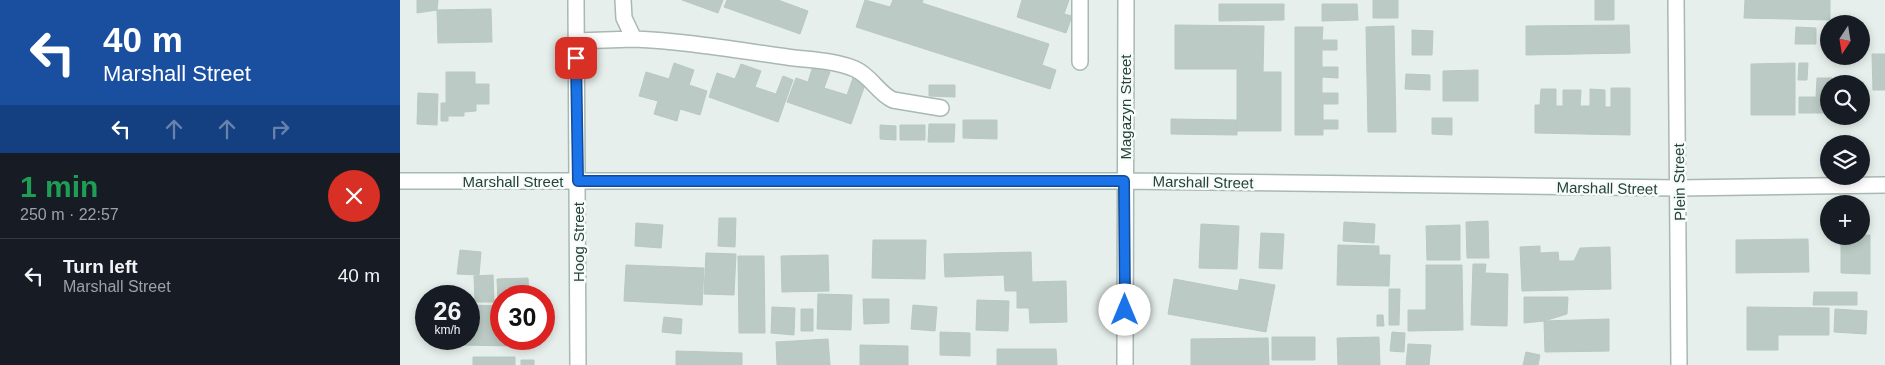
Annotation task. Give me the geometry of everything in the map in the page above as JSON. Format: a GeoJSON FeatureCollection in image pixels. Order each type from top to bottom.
{"type":"FeatureCollection","features":[{"type":"Feature","properties":{"kind":"street","name":"Hoog Street"},"geometry":{"type":"LineString","coordinates":[[576,0],[578,365]]}},
{"type":"Feature","properties":{"kind":"street"},"geometry":{"type":"LineString","coordinates":[[623,0],[624,18],[634,39]]}},
{"type":"Feature","properties":{"kind":"street"},"geometry":{"type":"LineString","coordinates":[[1080,0],[1080,62]]}},
{"type":"Feature","properties":{"kind":"street","name":"Magazyn Street"},"geometry":{"type":"LineString","coordinates":[[1125,365],[1124,181],[1126,0]]}},
{"type":"Feature","properties":{"kind":"street","name":"Plein Street"},"geometry":{"type":"LineString","coordinates":[[1676,0],[1679,365]]}},
{"type":"Feature","properties":{"kind":"street"},"geometry":{"type":"LineString","coordinates":[[576,41],[634,39],[726,48],[841,65],[862,73],[875,83],[887,97],[893,100],[941,108]]}},
{"type":"Feature","properties":{"kind":"street","name":"Marshall Street"},"geometry":{"type":"LineString","coordinates":[[400,181],[1124,181],[1679,188],[1885,184]]}},
{"type":"Feature","properties":{"kind":"building"},"geometry":{"type":"Polygon","coordinates":[[[417,0],[438,0],[437,10],[417,13],[417,0]]]}},
{"type":"Feature","properties":{"kind":"building"},"geometry":{"type":"Polygon","coordinates":[[[682,0],[723,0],[718,13],[682,0]]]}},
{"type":"Feature","properties":{"kind":"building"},"geometry":{"type":"Polygon","coordinates":[[[727,0],[778,0],[808,11],[800,34],[724,7],[727,0]]]}},
{"type":"Feature","properties":{"kind":"building"},"geometry":{"type":"Polygon","coordinates":[[[865,0],[890,7],[893,0],[923,0],[922,3],[1049,44],[1042,65],[1056,70],[1050,89],[856,27],[865,0]]]}},
{"type":"Feature","properties":{"kind":"building"},"geometry":{"type":"Polygon","coordinates":[[[1022,0],[1069,0],[1064,14],[1072,16],[1066,33],[1017,17],[1022,0]]]}},
{"type":"Feature","properties":{"kind":"building"},"geometry":{"type":"Polygon","coordinates":[[[1373,0],[1398,0],[1398,18],[1373,18],[1373,0]]]}},
{"type":"Feature","properties":{"kind":"building"},"geometry":{"type":"Polygon","coordinates":[[[1595,0],[1614,0],[1614,20],[1595,20],[1595,0]]]}},
{"type":"Feature","properties":{"kind":"building"},"geometry":{"type":"Polygon","coordinates":[[[1745,0],[1830,0],[1830,15],[1820,15],[1820,20],[1744,18],[1745,0]]]}},
{"type":"Feature","properties":{"kind":"building"},"geometry":{"type":"Polygon","coordinates":[[[1219,4],[1284,4],[1284,20],[1219,21],[1219,4]]]}},
{"type":"Feature","properties":{"kind":"building"},"geometry":{"type":"Polygon","coordinates":[[[1322,4],[1357,4],[1358,20],[1322,21],[1322,4]]]}},
{"type":"Feature","properties":{"kind":"building"},"geometry":{"type":"Polygon","coordinates":[[[491,9],[492,42],[438,43],[437,10],[491,9]]]}},
{"type":"Feature","properties":{"kind":"building"},"geometry":{"type":"Polygon","coordinates":[[[1175,25],[1264,26],[1263,72],[1281,72],[1281,131],[1237,131],[1237,69],[1175,69],[1175,25]]]}},
{"type":"Feature","properties":{"kind":"building"},"geometry":{"type":"Polygon","coordinates":[[[1629,25],[1630,53],[1526,55],[1526,26],[1629,25]]]}},
{"type":"Feature","properties":{"kind":"building"},"geometry":{"type":"Polygon","coordinates":[[[1394,26],[1396,132],[1368,132],[1366,27],[1394,26]]]}},
{"type":"Feature","properties":{"kind":"building"},"geometry":{"type":"Polygon","coordinates":[[[1295,27],[1323,27],[1322,40],[1337,40],[1337,50],[1322,50],[1322,67],[1338,67],[1338,78],[1322,77],[1322,93],[1338,93],[1338,104],[1323,104],[1323,120],[1338,120],[1338,129],[1323,129],[1323,135],[1295,135],[1295,27]]]}},
{"type":"Feature","properties":{"kind":"building"},"geometry":{"type":"Polygon","coordinates":[[[1796,27],[1816,28],[1816,44],[1795,44],[1796,27]]]}},
{"type":"Feature","properties":{"kind":"building"},"geometry":{"type":"Polygon","coordinates":[[[1412,30],[1433,31],[1432,55],[1412,55],[1412,30]]]}},
{"type":"Feature","properties":{"kind":"building"},"geometry":{"type":"Polygon","coordinates":[[[1872,54],[1885,54],[1885,90],[1873,90],[1872,54]]]}},
{"type":"Feature","properties":{"kind":"building"},"geometry":{"type":"Polygon","coordinates":[[[674,63],[694,70],[689,85],[707,91],[700,115],[680,109],[677,121],[654,114],[658,101],[639,96],[646,72],[669,79],[674,63]]]}},
{"type":"Feature","properties":{"kind":"building"},"geometry":{"type":"Polygon","coordinates":[[[1795,63],[1795,115],[1751,115],[1751,64],[1795,63]]]}},
{"type":"Feature","properties":{"kind":"building"},"geometry":{"type":"Polygon","coordinates":[[[1799,63],[1808,63],[1807,80],[1798,80],[1799,63]]]}},
{"type":"Feature","properties":{"kind":"building"},"geometry":{"type":"Polygon","coordinates":[[[741,64],[761,71],[755,87],[776,94],[783,76],[793,80],[778,122],[709,97],[717,73],[735,79],[741,64]]]}},
{"type":"Feature","properties":{"kind":"building"},"geometry":{"type":"Polygon","coordinates":[[[813,66],[830,72],[824,88],[847,95],[853,78],[866,82],[851,124],[787,102],[796,78],[808,82],[813,66]]]}},
{"type":"Feature","properties":{"kind":"building"},"geometry":{"type":"Polygon","coordinates":[[[1478,70],[1478,101],[1443,101],[1443,71],[1478,70]]]}},
{"type":"Feature","properties":{"kind":"building"},"geometry":{"type":"Polygon","coordinates":[[[446,72],[475,72],[475,84],[489,84],[489,104],[476,104],[476,111],[464,112],[464,116],[448,116],[448,121],[441,121],[441,103],[446,103],[446,72]]]}},
{"type":"Feature","properties":{"kind":"building"},"geometry":{"type":"Polygon","coordinates":[[[1406,74],[1430,75],[1430,90],[1405,89],[1406,74]]]}},
{"type":"Feature","properties":{"kind":"building"},"geometry":{"type":"Polygon","coordinates":[[[1817,78],[1820,78],[1820,113],[1799,113],[1799,97],[1816,97],[1817,78]]]}},
{"type":"Feature","properties":{"kind":"building"},"geometry":{"type":"Polygon","coordinates":[[[929,85],[955,85],[955,97],[929,96],[929,85]]]}},
{"type":"Feature","properties":{"kind":"building"},"geometry":{"type":"Polygon","coordinates":[[[1611,88],[1630,88],[1630,135],[1535,133],[1535,105],[1540,105],[1541,89],[1556,89],[1556,106],[1563,106],[1563,90],[1581,90],[1580,106],[1590,106],[1590,89],[1605,90],[1605,107],[1611,107],[1611,88]]]}},
{"type":"Feature","properties":{"kind":"building"},"geometry":{"type":"Polygon","coordinates":[[[418,93],[438,94],[437,125],[417,124],[418,93]]]}},
{"type":"Feature","properties":{"kind":"building"},"geometry":{"type":"Polygon","coordinates":[[[1432,118],[1452,118],[1452,135],[1432,134],[1432,118]]]}},
{"type":"Feature","properties":{"kind":"building"},"geometry":{"type":"Polygon","coordinates":[[[1171,119],[1237,120],[1237,135],[1171,134],[1171,119]]]}},
{"type":"Feature","properties":{"kind":"building"},"geometry":{"type":"Polygon","coordinates":[[[963,120],[997,120],[997,139],[963,138],[963,120]]]}},
{"type":"Feature","properties":{"kind":"building"},"geometry":{"type":"Polygon","coordinates":[[[929,124],[955,124],[954,142],[928,142],[929,124]]]}},
{"type":"Feature","properties":{"kind":"building"},"geometry":{"type":"Polygon","coordinates":[[[880,125],[896,126],[896,140],[880,139],[880,125]]]}},
{"type":"Feature","properties":{"kind":"building"},"geometry":{"type":"Polygon","coordinates":[[[900,125],[925,125],[925,140],[900,140],[900,125]]]}},
{"type":"Feature","properties":{"kind":"building"},"geometry":{"type":"Polygon","coordinates":[[[719,218],[736,218],[735,247],[718,246],[719,218]]]}},
{"type":"Feature","properties":{"kind":"building"},"geometry":{"type":"Polygon","coordinates":[[[1488,221],[1489,258],[1467,258],[1466,222],[1488,221]]]}},
{"type":"Feature","properties":{"kind":"building"},"geometry":{"type":"Polygon","coordinates":[[[1344,222],[1375,224],[1374,243],[1343,241],[1344,222]]]}},
{"type":"Feature","properties":{"kind":"building"},"geometry":{"type":"Polygon","coordinates":[[[636,223],[663,225],[661,248],[635,246],[636,223]]]}},
{"type":"Feature","properties":{"kind":"building"},"geometry":{"type":"Polygon","coordinates":[[[1201,224],[1239,226],[1237,269],[1199,268],[1201,224]]]}},
{"type":"Feature","properties":{"kind":"building"},"geometry":{"type":"Polygon","coordinates":[[[1460,225],[1460,260],[1427,260],[1426,226],[1460,225]]]}},
{"type":"Feature","properties":{"kind":"building"},"geometry":{"type":"Polygon","coordinates":[[[1261,233],[1284,234],[1282,269],[1259,268],[1261,233]]]}},
{"type":"Feature","properties":{"kind":"building"},"geometry":{"type":"Polygon","coordinates":[[[1808,239],[1809,272],[1736,273],[1736,240],[1808,239]]]}},
{"type":"Feature","properties":{"kind":"building"},"geometry":{"type":"Polygon","coordinates":[[[873,240],[926,240],[925,279],[872,278],[873,240]]]}},
{"type":"Feature","properties":{"kind":"building"},"geometry":{"type":"Polygon","coordinates":[[[1338,245],[1379,246],[1379,255],[1390,255],[1389,286],[1337,285],[1338,245]]]}},
{"type":"Feature","properties":{"kind":"building"},"geometry":{"type":"Polygon","coordinates":[[[1841,245],[1870,245],[1870,274],[1841,273],[1841,245]]]}},
{"type":"Feature","properties":{"kind":"building"},"geometry":{"type":"Polygon","coordinates":[[[1540,246],[1540,253],[1558,252],[1559,261],[1574,261],[1580,248],[1610,247],[1611,289],[1522,291],[1520,247],[1540,246]]]}},
{"type":"Feature","properties":{"kind":"building"},"geometry":{"type":"Polygon","coordinates":[[[460,250],[481,252],[479,275],[457,274],[460,250]]]}},
{"type":"Feature","properties":{"kind":"building"},"geometry":{"type":"Polygon","coordinates":[[[1031,252],[1032,282],[1066,281],[1067,322],[1030,323],[1029,308],[1017,308],[1017,291],[1005,291],[1004,275],[945,277],[944,254],[1031,252]]]}},
{"type":"Feature","properties":{"kind":"building"},"geometry":{"type":"Polygon","coordinates":[[[706,253],[736,254],[734,295],[704,294],[706,253]]]}},
{"type":"Feature","properties":{"kind":"building"},"geometry":{"type":"Polygon","coordinates":[[[828,255],[829,291],[782,292],[781,256],[828,255]]]}},
{"type":"Feature","properties":{"kind":"building"},"geometry":{"type":"Polygon","coordinates":[[[738,256],[764,256],[765,333],[739,333],[738,256]]]}},
{"type":"Feature","properties":{"kind":"building"},"geometry":{"type":"Polygon","coordinates":[[[1473,264],[1486,264],[1485,273],[1508,274],[1507,326],[1471,325],[1473,264]]]}},
{"type":"Feature","properties":{"kind":"building"},"geometry":{"type":"Polygon","coordinates":[[[626,265],[704,268],[702,305],[624,301],[626,265]]]}},
{"type":"Feature","properties":{"kind":"building"},"geometry":{"type":"Polygon","coordinates":[[[1426,265],[1462,265],[1463,330],[1408,331],[1408,310],[1426,310],[1426,265]]]}},
{"type":"Feature","properties":{"kind":"building"},"geometry":{"type":"Polygon","coordinates":[[[493,275],[493,285],[490,285],[490,302],[480,302],[480,285],[474,285],[474,276],[493,275]]]}},
{"type":"Feature","properties":{"kind":"building"},"geometry":{"type":"Polygon","coordinates":[[[528,278],[528,285],[497,285],[497,279],[528,278]]]}},
{"type":"Feature","properties":{"kind":"building"},"geometry":{"type":"Polygon","coordinates":[[[1174,279],[1238,291],[1240,279],[1275,285],[1266,332],[1168,314],[1174,279]]]}},
{"type":"Feature","properties":{"kind":"building"},"geometry":{"type":"Polygon","coordinates":[[[1389,289],[1400,289],[1399,325],[1389,325],[1389,289]]]}},
{"type":"Feature","properties":{"kind":"building"},"geometry":{"type":"Polygon","coordinates":[[[1814,292],[1857,292],[1857,305],[1813,305],[1814,292]]]}},
{"type":"Feature","properties":{"kind":"building"},"geometry":{"type":"Polygon","coordinates":[[[818,294],[852,295],[851,330],[817,329],[818,294]]]}},
{"type":"Feature","properties":{"kind":"building"},"geometry":{"type":"Polygon","coordinates":[[[1524,297],[1568,297],[1567,314],[1544,321],[1524,323],[1524,297]]]}},
{"type":"Feature","properties":{"kind":"building"},"geometry":{"type":"Polygon","coordinates":[[[863,299],[889,299],[889,323],[864,324],[863,299]]]}},
{"type":"Feature","properties":{"kind":"building"},"geometry":{"type":"Polygon","coordinates":[[[977,300],[1009,301],[1008,331],[976,330],[977,300]]]}},
{"type":"Feature","properties":{"kind":"building"},"geometry":{"type":"Polygon","coordinates":[[[480,305],[490,306],[490,346],[480,345],[480,305]]]}},
{"type":"Feature","properties":{"kind":"building"},"geometry":{"type":"Polygon","coordinates":[[[913,305],[937,307],[935,331],[911,329],[913,305]]]}},
{"type":"Feature","properties":{"kind":"building"},"geometry":{"type":"Polygon","coordinates":[[[772,307],[795,308],[794,335],[771,333],[772,307]]]}},
{"type":"Feature","properties":{"kind":"building"},"geometry":{"type":"Polygon","coordinates":[[[1747,307],[1829,308],[1829,335],[1778,335],[1778,350],[1747,350],[1747,307]]]}},
{"type":"Feature","properties":{"kind":"building"},"geometry":{"type":"Polygon","coordinates":[[[801,309],[813,309],[813,331],[801,331],[801,309]]]}},
{"type":"Feature","properties":{"kind":"building"},"geometry":{"type":"Polygon","coordinates":[[[1835,309],[1867,311],[1866,334],[1834,332],[1835,309]]]}},
{"type":"Feature","properties":{"kind":"building"},"geometry":{"type":"Polygon","coordinates":[[[1377,315],[1383,315],[1384,326],[1377,326],[1377,315]]]}},
{"type":"Feature","properties":{"kind":"building"},"geometry":{"type":"Polygon","coordinates":[[[664,317],[682,319],[681,334],[662,332],[664,317]]]}},
{"type":"Feature","properties":{"kind":"building"},"geometry":{"type":"Polygon","coordinates":[[[1609,319],[1609,351],[1545,352],[1544,321],[1609,319]]]}},
{"type":"Feature","properties":{"kind":"building"},"geometry":{"type":"Polygon","coordinates":[[[940,332],[970,333],[970,356],[940,355],[940,332]]]}},
{"type":"Feature","properties":{"kind":"building"},"geometry":{"type":"Polygon","coordinates":[[[1392,332],[1405,333],[1404,352],[1390,351],[1392,332]]]}},
{"type":"Feature","properties":{"kind":"building"},"geometry":{"type":"Polygon","coordinates":[[[1272,337],[1315,337],[1315,360],[1272,360],[1272,337]]]}},
{"type":"Feature","properties":{"kind":"building"},"geometry":{"type":"Polygon","coordinates":[[[1379,337],[1380,365],[1338,365],[1337,338],[1379,337]]]}},
{"type":"Feature","properties":{"kind":"building"},"geometry":{"type":"Polygon","coordinates":[[[1268,338],[1269,365],[1191,365],[1191,339],[1268,338]]]}},
{"type":"Feature","properties":{"kind":"building"},"geometry":{"type":"Polygon","coordinates":[[[828,339],[830,365],[777,365],[776,342],[828,339]]]}},
{"type":"Feature","properties":{"kind":"building"},"geometry":{"type":"Polygon","coordinates":[[[1408,344],[1431,345],[1429,365],[1406,365],[1408,344]]]}},
{"type":"Feature","properties":{"kind":"building"},"geometry":{"type":"Polygon","coordinates":[[[860,345],[908,346],[908,365],[860,365],[860,345]]]}},
{"type":"Feature","properties":{"kind":"building"},"geometry":{"type":"Polygon","coordinates":[[[997,349],[1056,349],[1057,365],[997,365],[997,349]]]}},
{"type":"Feature","properties":{"kind":"building"},"geometry":{"type":"Polygon","coordinates":[[[676,351],[742,353],[742,365],[676,365],[676,351]]]}},
{"type":"Feature","properties":{"kind":"building"},"geometry":{"type":"Polygon","coordinates":[[[1526,352],[1540,355],[1538,365],[1523,365],[1526,352]]]}},
{"type":"Feature","properties":{"kind":"building"},"geometry":{"type":"Polygon","coordinates":[[[473,357],[515,357],[515,365],[473,365],[473,357]]]}},
{"type":"Feature","properties":{"kind":"building"},"geometry":{"type":"Polygon","coordinates":[[[521,360],[534,360],[534,365],[521,365],[521,360]]]}},
{"type":"Feature","properties":{"kind":"route"},"geometry":{"type":"LineString","coordinates":[[576,58],[578,181],[1124,181],[1125,310]]}}]}
